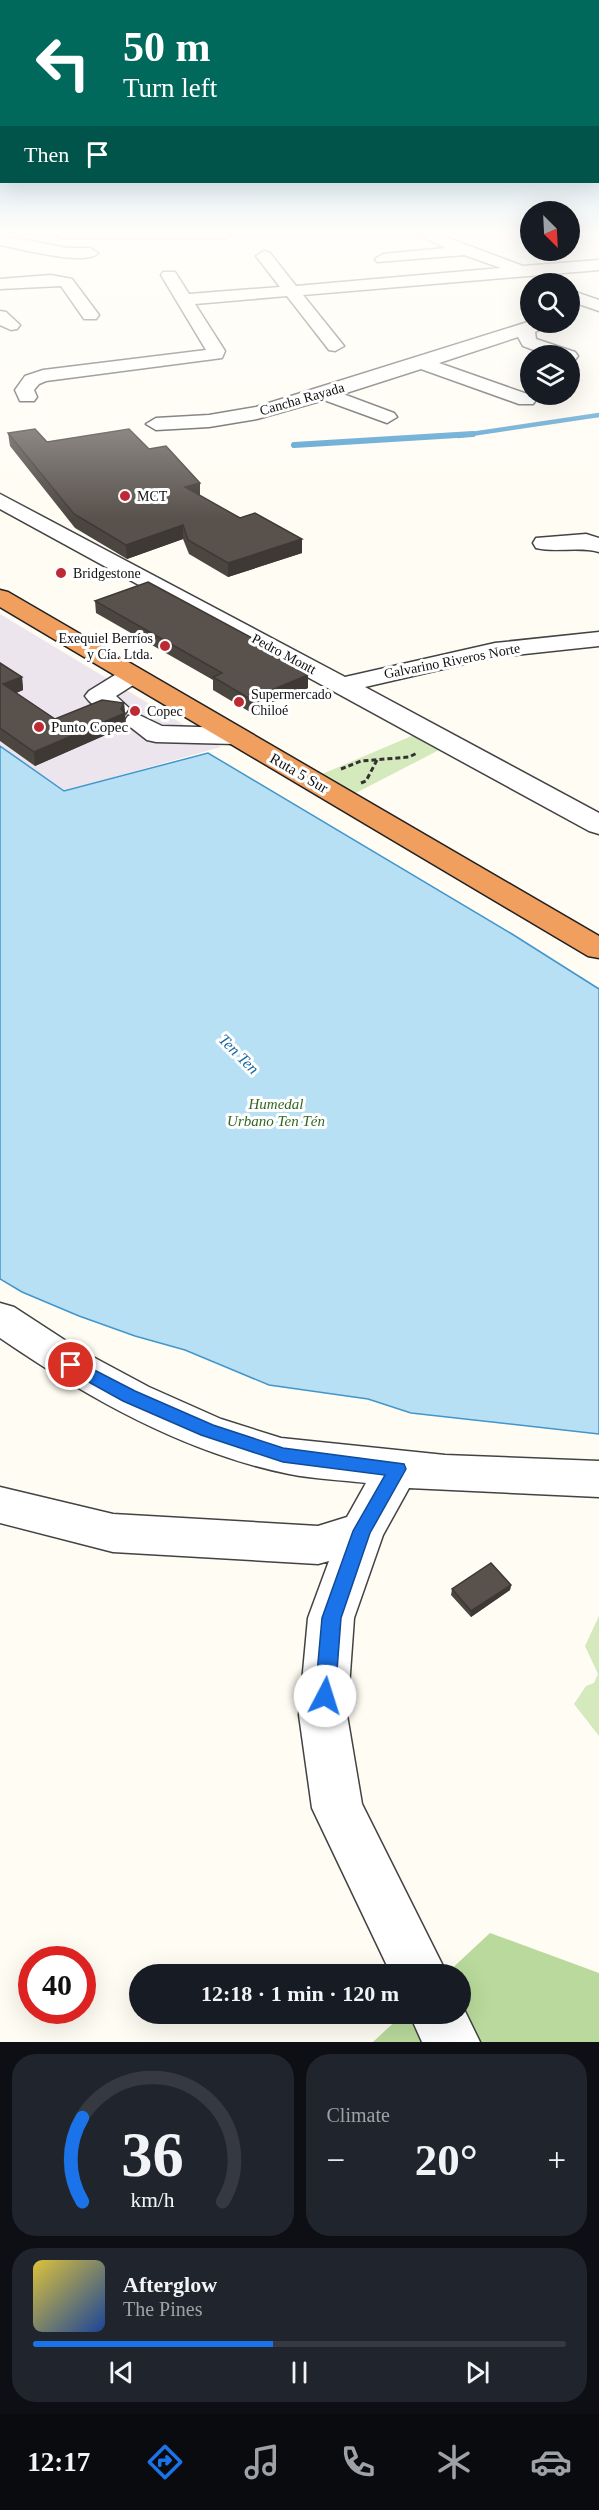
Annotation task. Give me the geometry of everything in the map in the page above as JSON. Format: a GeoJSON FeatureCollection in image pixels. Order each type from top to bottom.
{"type":"FeatureCollection","features":[{"type":"Feature","properties":{"kind":"highway","name":"Ruta 5 Sur"},"geometry":{"type":"LineString","coordinates":[[0,597],[599,949]]}},
{"type":"Feature","properties":{"kind":"street"},"geometry":{"type":"LineString","coordinates":[[27,397],[24,390],[27,384],[43,376],[207,357],[216,354],[201,328]]}},
{"type":"Feature","properties":{"kind":"street"},"geometry":{"type":"LineString","coordinates":[[321,328],[334,346]]}},
{"type":"Feature","properties":{"kind":"street","name":"Cancha Rayada"},"geometry":{"type":"LineString","coordinates":[[156,424],[209,421],[257,413],[326,394],[520,331]]}},
{"type":"Feature","properties":{"kind":"street"},"geometry":{"type":"LineString","coordinates":[[526,333],[529,342],[538,345]]}},
{"type":"Feature","properties":{"kind":"street"},"geometry":{"type":"LineString","coordinates":[[580,360],[591,363]]}},
{"type":"Feature","properties":{"kind":"street"},"geometry":{"type":"LineString","coordinates":[[423,363],[520,398]]}},
{"type":"Feature","properties":{"kind":"street"},"geometry":{"type":"LineString","coordinates":[[326,394],[387,417]]}},
{"type":"Feature","properties":{"kind":"street","name":"Pedro Montt"},"geometry":{"type":"LineString","coordinates":[[0,500],[599,825]]}},
{"type":"Feature","properties":{"kind":"street"},"geometry":{"type":"LineString","coordinates":[[543,543],[586,541],[599,545]]}},
{"type":"Feature","properties":{"kind":"street","name":"Galvarino Riveros Norte"},"geometry":{"type":"LineString","coordinates":[[342,685],[495,650],[599,639]]}},
{"type":"Feature","properties":{"kind":"street"},"geometry":{"type":"LineString","coordinates":[[132,675],[98,696],[156,734],[236,736]]}},
{"type":"Feature","properties":{"kind":"street"},"geometry":{"type":"LineString","coordinates":[[0,1318],[86,1374],[207,1430],[283,1455],[397,1469],[589,1479]]}},
{"type":"Feature","properties":{"kind":"street"},"geometry":{"type":"LineString","coordinates":[[397,1469],[362,1531],[332,1618],[323,1715],[337,1808],[415,1964]]}},
{"type":"Feature","properties":{"kind":"street"},"geometry":{"type":"LineString","coordinates":[[0,1505],[113,1533],[318,1545],[362,1531]]}},
{"type":"Feature","properties":{"kind":"street"},"geometry":{"type":"LineString","coordinates":[[443,2024],[452,2042]]}},
{"type":"Feature","properties":{"kind":"path"},"geometry":{"type":"LineString","coordinates":[[313,781],[361,761],[409,758],[445,740]]}},
{"type":"Feature","properties":{"kind":"shaded area"},"geometry":{"type":"Polygon","coordinates":[[[0,614],[221,747],[64,791],[0,746],[0,614]]]}},
{"type":"Feature","properties":{"kind":"green space"},"geometry":{"type":"Polygon","coordinates":[[[414,735],[441,749],[348,797],[315,777],[414,735]]]}},
{"type":"Feature","properties":{"kind":"green space"},"geometry":{"type":"Polygon","coordinates":[[[599,1616],[599,1736],[574,1704],[586,1686],[594,1683],[598,1674],[585,1646],[599,1616]]]}},
{"type":"Feature","properties":{"kind":"green space"},"geometry":{"type":"Polygon","coordinates":[[[490,1933],[599,1973],[599,2042],[373,2042],[392,2024],[471,2024],[471,1964],[457,1964],[490,1933]]]}},
{"type":"Feature","properties":{"kind":"water","name":"Humedal Urbano Ten Tén"},"geometry":{"type":"Polygon","coordinates":[[[0,746],[64,791],[208,753],[512,934],[599,989],[599,1434],[411,1413],[368,1399],[269,1385],[185,1350],[135,1336],[79,1316],[22,1292],[0,1279],[0,746]]]}},
{"type":"Feature","properties":{"kind":"building"},"geometry":{"type":"Polygon","coordinates":[[[35,429],[47,442],[129,429],[149,449],[166,446],[200,483],[185,487],[240,518],[255,513],[302,539],[228,563],[188,540],[183,525],[126,545],[74,514],[8,433],[35,429]]]}},
{"type":"Feature","properties":{"kind":"building"},"geometry":{"type":"Polygon","coordinates":[[[148,582],[263,644],[258,646],[308,675],[250,699],[213,677],[222,673],[95,601],[148,582]]]}},
{"type":"Feature","properties":{"kind":"building"},"geometry":{"type":"Polygon","coordinates":[[[0,663],[22,677],[3,684],[55,719],[102,700],[124,703],[121,709],[125,713],[34,752],[0,728],[0,663]]]}},
{"type":"Feature","properties":{"kind":"building"},"geometry":{"type":"Polygon","coordinates":[[[491,1563],[511,1585],[471,1611],[452,1589],[491,1563]]]}},
{"type":"Feature","properties":{"kind":"waterway"},"geometry":{"type":"LineString","coordinates":[[470,434],[599,415]]}},
{"type":"Feature","properties":{"kind":"waterway"},"geometry":{"type":"LineString","coordinates":[[294,445],[470,434]]}},
{"type":"Feature","properties":{"kind":"waterway"},"geometry":{"type":"LineString","coordinates":[[458,436],[470,434]]}},
{"type":"Feature","properties":{"kind":"place","name":"MCT"},"geometry":{"type":"Point","coordinates":[125,496]}},
{"type":"Feature","properties":{"kind":"place","name":"Bridgestone"},"geometry":{"type":"Point","coordinates":[61,573]}},
{"type":"Feature","properties":{"kind":"place","name":"Exequiel Berríos y Cía. Ltda."},"geometry":{"type":"Point","coordinates":[165,646]}},
{"type":"Feature","properties":{"kind":"place","name":"Supermercado Chiloé"},"geometry":{"type":"Point","coordinates":[239,702]}},
{"type":"Feature","properties":{"kind":"place","name":"Copec"},"geometry":{"type":"Point","coordinates":[135,711]}},
{"type":"Feature","properties":{"kind":"place","name":"Punto Copec"},"geometry":{"type":"Point","coordinates":[39,727]}},
{"type":"Feature","properties":{"kind":"route"},"geometry":{"type":"LineString","coordinates":[[71,1365],[129,1396],[207,1430],[283,1455],[397,1469],[362,1531],[332,1618],[325,1696]]}},
{"type":"Feature","properties":{"kind":"water label","name":"Ten Ten"},"geometry":{"type":"Point","coordinates":[239,1054]}}]}
